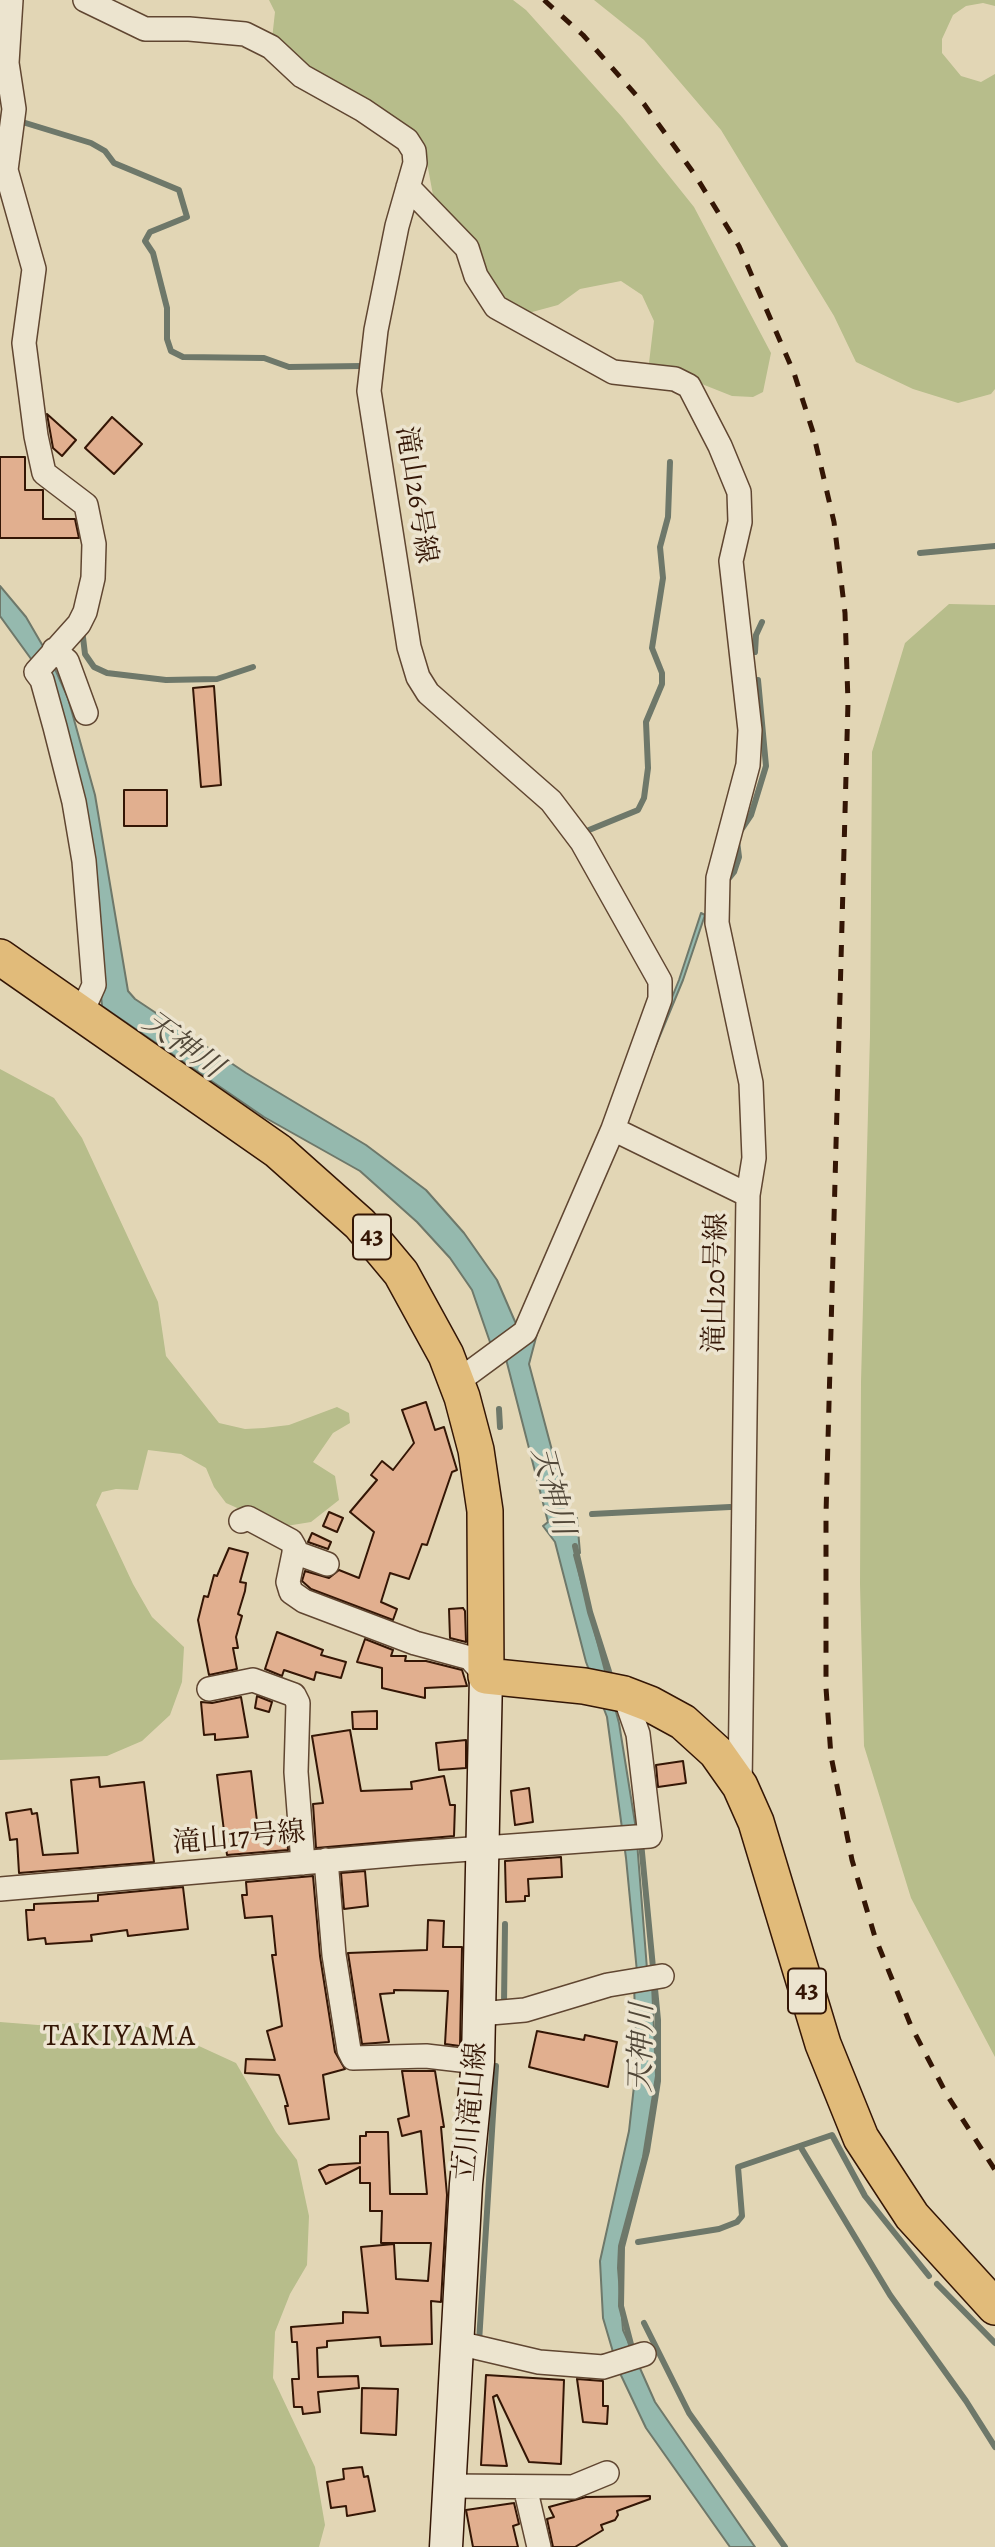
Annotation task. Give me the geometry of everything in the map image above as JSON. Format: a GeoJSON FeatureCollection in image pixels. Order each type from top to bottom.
{"type":"FeatureCollection","features":[{"type":"Feature","properties":{"kind":"main road","name":"43"},"geometry":{"type":"LineString","coordinates":[[0,957],[278,1151],[360,1224],[406,1281],[433,1327],[457,1381],[476,1450],[485,1511],[486,1676],[584,1686],[621,1693],[667,1712],[699,1735],[716,1752],[740,1786],[765,1848],[823,2044],[852,2119],[875,2164],[905,2207],[950,2261],[995,2307]]}},
{"type":"Feature","properties":{"kind":"street"},"geometry":{"type":"LineString","coordinates":[[10,0],[7,63],[14,108],[6,170],[34,269],[24,344],[36,436],[44,474],[86,505],[94,544],[93,578],[85,612],[79,624],[47,658]]}},
{"type":"Feature","properties":{"kind":"street","name":"滝山26号線"},"geometry":{"type":"LineString","coordinates":[[85,0],[145,29],[190,29],[245,34],[271,47],[302,76],[363,110],[407,140],[414,151],[415,163],[397,226],[376,330],[369,391],[409,647],[418,677],[428,693],[551,801],[582,842],[660,981],[660,999],[613,1129]]}},
{"type":"Feature","properties":{"kind":"street"},"geometry":{"type":"LineString","coordinates":[[408,187],[467,247],[476,276],[496,307],[612,372],[675,379],[689,386],[740,492],[740,522],[731,561],[750,742],[748,765],[719,878],[717,923],[751,1083],[754,1158],[748,1195]]}},
{"type":"Feature","properties":{"kind":"street"},"geometry":{"type":"LineString","coordinates":[[47,658],[67,661],[86,713]]}},
{"type":"Feature","properties":{"kind":"street"},"geometry":{"type":"LineString","coordinates":[[47,658],[84,860],[94,985],[81,1014]]}},
{"type":"Feature","properties":{"kind":"street"},"geometry":{"type":"LineString","coordinates":[[457,1381],[523,1335],[613,1129]]}},
{"type":"Feature","properties":{"kind":"street","name":"滝山20号線"},"geometry":{"type":"LineString","coordinates":[[613,1129],[748,1195],[740,1786]]}},
{"type":"Feature","properties":{"kind":"street"},"geometry":{"type":"LineString","coordinates":[[241,1521],[248,1518],[291,1541],[294,1552],[288,1582],[291,1592],[304,1601],[415,1643],[470,1658],[486,1676]]}},
{"type":"Feature","properties":{"kind":"street"},"geometry":{"type":"LineString","coordinates":[[294,1552],[327,1564]]}},
{"type":"Feature","properties":{"kind":"street","name":"立川滝山線"},"geometry":{"type":"LineString","coordinates":[[446,2547],[466,2184],[478,2062],[486,1676]]}},
{"type":"Feature","properties":{"kind":"street"},"geometry":{"type":"LineString","coordinates":[[209,1689],[253,1681],[294,1695],[298,1703],[296,1772],[303,1863]]}},
{"type":"Feature","properties":{"kind":"street","name":"滝山17号線"},"geometry":{"type":"LineString","coordinates":[[0,1889],[326,1860],[650,1836],[638,1734],[621,1693]]}},
{"type":"Feature","properties":{"kind":"street"},"geometry":{"type":"LineString","coordinates":[[326,1860],[334,1955],[349,2050],[353,2058],[426,2056],[478,2062]]}},
{"type":"Feature","properties":{"kind":"street"},"geometry":{"type":"LineString","coordinates":[[479,2014],[525,2010],[608,1985],[662,1976]]}},
{"type":"Feature","properties":{"kind":"street"},"geometry":{"type":"LineString","coordinates":[[458,2343],[539,2362],[603,2367],[641,2355]]}},
{"type":"Feature","properties":{"kind":"street"},"geometry":{"type":"LineString","coordinates":[[448,2487],[572,2487],[607,2473]]}},
{"type":"Feature","properties":{"kind":"street"},"geometry":{"type":"LineString","coordinates":[[525,2487],[539,2547]]}},
{"type":"Feature","properties":{"kind":"green space"},"geometry":{"type":"Polygon","coordinates":[[[269,0],[513,0],[526,10],[622,117],[694,207],[771,353],[763,392],[753,397],[732,396],[649,363],[654,321],[642,295],[621,281],[580,289],[558,305],[521,315],[505,297],[499,298],[455,225],[433,195],[425,152],[272,39],[275,12],[269,0]]]}},
{"type":"Feature","properties":{"kind":"green space"},"geometry":{"type":"Polygon","coordinates":[[[594,0],[995,0],[995,6],[983,3],[966,6],[953,15],[942,39],[942,53],[961,76],[981,82],[995,74],[995,389],[991,394],[958,403],[913,389],[856,362],[834,316],[721,130],[644,40],[594,0]]]}},
{"type":"Feature","properties":{"kind":"green space"},"geometry":{"type":"Polygon","coordinates":[[[949,604],[995,605],[995,2057],[911,1898],[864,1746],[860,1584],[861,1382],[870,1035],[872,752],[905,643],[949,604]]]}},
{"type":"Feature","properties":{"kind":"green space"},"geometry":{"type":"Polygon","coordinates":[[[0,1069],[54,1098],[82,1138],[158,1302],[166,1356],[219,1423],[245,1429],[264,1428],[289,1425],[337,1407],[349,1413],[350,1423],[333,1433],[313,1462],[335,1476],[339,1500],[311,1522],[280,1527],[226,1503],[214,1487],[206,1468],[181,1454],[148,1450],[138,1490],[116,1489],[102,1492],[96,1505],[133,1584],[152,1617],[184,1647],[182,1682],[170,1715],[142,1741],[107,1756],[0,1760],[0,1069]]]}},
{"type":"Feature","properties":{"kind":"green space"},"geometry":{"type":"Polygon","coordinates":[[[129,2021],[188,2041],[236,2063],[276,2132],[297,2160],[309,2216],[307,2265],[290,2294],[275,2332],[273,2378],[315,2467],[325,2525],[319,2547],[0,2547],[0,2022],[38,2025],[129,2021]]]}},
{"type":"Feature","properties":{"kind":"water","name":"天神川"},"geometry":{"type":"Polygon","coordinates":[[[0,586],[26,617],[51,660],[68,698],[95,795],[128,991],[135,999],[246,1073],[366,1145],[426,1190],[464,1233],[497,1280],[523,1340],[639,1079],[679,980],[701,913],[705,915],[683,980],[538,1330],[529,1364],[570,1518],[577,1518],[580,1553],[574,1555],[619,1723],[636,1829],[647,1969],[652,1984],[656,2076],[643,2157],[619,2246],[623,2330],[655,2402],[755,2547],[730,2547],[646,2428],[618,2369],[603,2318],[600,2261],[629,2131],[637,2059],[634,1986],[637,1972],[626,1858],[607,1717],[586,1662],[555,1542],[543,1526],[548,1522],[506,1359],[491,1345],[472,1290],[450,1258],[417,1222],[360,1171],[264,1117],[102,1006],[98,961],[34,663],[0,616],[0,586]]]}},
{"type":"Feature","properties":{"kind":"building"},"geometry":{"type":"Polygon","coordinates":[[[47,414],[76,440],[62,456],[53,448],[47,414]]]}},
{"type":"Feature","properties":{"kind":"building"},"geometry":{"type":"Polygon","coordinates":[[[112,417],[142,444],[114,474],[85,448],[112,417]]]}},
{"type":"Feature","properties":{"kind":"building"},"geometry":{"type":"Polygon","coordinates":[[[0,457],[25,457],[25,490],[43,490],[43,519],[75,519],[79,538],[0,538],[0,457]]]}},
{"type":"Feature","properties":{"kind":"building"},"geometry":{"type":"Polygon","coordinates":[[[214,686],[221,785],[201,787],[193,688],[214,686]]]}},
{"type":"Feature","properties":{"kind":"building"},"geometry":{"type":"Polygon","coordinates":[[[124,790],[167,790],[167,826],[124,826],[124,790]]]}},
{"type":"Feature","properties":{"kind":"building"},"geometry":{"type":"Polygon","coordinates":[[[426,1402],[435,1430],[444,1427],[457,1470],[452,1472],[427,1545],[422,1544],[409,1579],[390,1573],[381,1602],[397,1609],[393,1620],[311,1589],[302,1581],[305,1571],[329,1578],[339,1570],[359,1578],[374,1532],[350,1512],[377,1480],[371,1475],[382,1461],[393,1470],[414,1443],[402,1410],[426,1402]]]}},
{"type":"Feature","properties":{"kind":"building"},"geometry":{"type":"Polygon","coordinates":[[[329,1512],[343,1518],[337,1532],[323,1526],[329,1512]]]}},
{"type":"Feature","properties":{"kind":"building"},"geometry":{"type":"Polygon","coordinates":[[[312,1533],[331,1542],[328,1549],[308,1542],[312,1533]]]}},
{"type":"Feature","properties":{"kind":"building"},"geometry":{"type":"Polygon","coordinates":[[[229,1548],[248,1553],[240,1582],[246,1583],[238,1614],[242,1616],[236,1637],[238,1648],[233,1648],[237,1669],[209,1675],[198,1620],[204,1596],[208,1597],[214,1575],[217,1576],[229,1548]]]}},
{"type":"Feature","properties":{"kind":"building"},"geometry":{"type":"Polygon","coordinates":[[[463,1608],[466,1642],[450,1638],[449,1609],[463,1608]]]}},
{"type":"Feature","properties":{"kind":"building"},"geometry":{"type":"Polygon","coordinates":[[[277,1632],[323,1650],[321,1655],[346,1662],[341,1678],[316,1672],[314,1680],[284,1670],[282,1676],[265,1669],[277,1632]]]}},
{"type":"Feature","properties":{"kind":"building"},"geometry":{"type":"Polygon","coordinates":[[[365,1639],[393,1650],[391,1656],[406,1656],[405,1661],[426,1661],[462,1670],[467,1686],[425,1688],[425,1698],[382,1688],[382,1668],[357,1662],[365,1639]]]}},
{"type":"Feature","properties":{"kind":"building"},"geometry":{"type":"Polygon","coordinates":[[[257,1696],[272,1702],[269,1712],[255,1708],[257,1696]]]}},
{"type":"Feature","properties":{"kind":"building"},"geometry":{"type":"Polygon","coordinates":[[[241,1697],[248,1737],[215,1740],[215,1734],[204,1735],[201,1702],[212,1703],[241,1697]]]}},
{"type":"Feature","properties":{"kind":"building"},"geometry":{"type":"Polygon","coordinates":[[[377,1711],[377,1729],[353,1729],[352,1712],[377,1711]]]}},
{"type":"Feature","properties":{"kind":"building"},"geometry":{"type":"Polygon","coordinates":[[[350,1730],[361,1791],[412,1789],[411,1782],[444,1776],[450,1805],[455,1805],[454,1836],[316,1848],[313,1804],[323,1803],[312,1736],[350,1730]]]}},
{"type":"Feature","properties":{"kind":"building"},"geometry":{"type":"Polygon","coordinates":[[[466,1740],[466,1768],[439,1770],[436,1743],[466,1740]]]}},
{"type":"Feature","properties":{"kind":"building"},"geometry":{"type":"Polygon","coordinates":[[[683,1761],[686,1783],[658,1787],[656,1765],[683,1761]]]}},
{"type":"Feature","properties":{"kind":"building"},"geometry":{"type":"Polygon","coordinates":[[[251,1771],[259,1838],[287,1835],[288,1850],[227,1855],[217,1775],[251,1771]]]}},
{"type":"Feature","properties":{"kind":"building"},"geometry":{"type":"Polygon","coordinates":[[[99,1777],[100,1787],[144,1782],[154,1862],[19,1873],[17,1839],[10,1840],[6,1813],[31,1809],[32,1814],[37,1813],[43,1855],[78,1853],[71,1780],[99,1777]]]}},
{"type":"Feature","properties":{"kind":"building"},"geometry":{"type":"Polygon","coordinates":[[[529,1788],[533,1822],[515,1825],[511,1791],[529,1788]]]}},
{"type":"Feature","properties":{"kind":"building"},"geometry":{"type":"Polygon","coordinates":[[[561,1857],[562,1877],[528,1879],[529,1896],[525,1896],[525,1901],[506,1902],[505,1861],[561,1857]]]}},
{"type":"Feature","properties":{"kind":"building"},"geometry":{"type":"Polygon","coordinates":[[[365,1871],[368,1906],[344,1909],[341,1873],[365,1871]]]}},
{"type":"Feature","properties":{"kind":"building"},"geometry":{"type":"Polygon","coordinates":[[[313,1876],[320,1956],[335,2052],[345,2069],[323,2075],[329,2119],[289,2124],[285,2106],[288,2106],[279,2075],[245,2073],[246,2059],[275,2060],[267,2031],[282,2026],[272,1955],[276,1955],[272,1916],[245,1918],[242,1895],[247,1895],[246,1882],[313,1876]]]}},
{"type":"Feature","properties":{"kind":"building"},"geometry":{"type":"Polygon","coordinates":[[[183,1887],[188,1929],[128,1936],[127,1930],[91,1935],[92,1941],[46,1944],[45,1938],[28,1940],[26,1910],[34,1910],[34,1904],[98,1901],[98,1895],[183,1887]]]}},
{"type":"Feature","properties":{"kind":"building"},"geometry":{"type":"Polygon","coordinates":[[[428,1920],[444,1921],[443,1947],[462,1947],[460,2046],[445,2044],[448,1991],[394,1990],[394,1993],[380,1994],[389,2042],[362,2044],[348,1953],[427,1950],[428,1920]]]}},
{"type":"Feature","properties":{"kind":"building"},"geometry":{"type":"Polygon","coordinates":[[[537,2031],[584,2040],[585,2035],[617,2042],[608,2087],[529,2067],[537,2031]]]}},
{"type":"Feature","properties":{"kind":"building"},"geometry":{"type":"Polygon","coordinates":[[[402,2071],[435,2071],[444,2127],[441,2127],[447,2195],[441,2302],[431,2301],[432,2344],[381,2346],[380,2337],[327,2341],[327,2347],[317,2348],[318,2377],[358,2376],[359,2388],[318,2392],[320,2412],[303,2414],[302,2407],[294,2407],[292,2379],[299,2379],[297,2342],[292,2342],[291,2327],[343,2323],[343,2312],[368,2313],[361,2247],[394,2244],[396,2279],[428,2281],[431,2243],[381,2243],[382,2211],[370,2211],[370,2183],[360,2183],[360,2167],[326,2184],[319,2170],[329,2165],[360,2163],[360,2136],[366,2136],[366,2132],[388,2132],[390,2194],[427,2194],[421,2131],[402,2136],[398,2119],[409,2116],[402,2071]]]}},
{"type":"Feature","properties":{"kind":"building"},"geometry":{"type":"Polygon","coordinates":[[[486,2375],[564,2380],[561,2464],[529,2462],[497,2395],[493,2397],[507,2466],[481,2465],[486,2375]]]}},
{"type":"Feature","properties":{"kind":"building"},"geometry":{"type":"Polygon","coordinates":[[[577,2379],[603,2381],[603,2406],[608,2406],[607,2424],[583,2422],[577,2379]]]}},
{"type":"Feature","properties":{"kind":"building"},"geometry":{"type":"Polygon","coordinates":[[[362,2388],[398,2389],[396,2435],[361,2433],[362,2388]]]}},
{"type":"Feature","properties":{"kind":"building"},"geometry":{"type":"Polygon","coordinates":[[[362,2467],[364,2477],[368,2476],[375,2511],[347,2516],[346,2506],[331,2508],[327,2482],[344,2479],[343,2469],[362,2467]]]}},
{"type":"Feature","properties":{"kind":"building"},"geometry":{"type":"Polygon","coordinates":[[[650,2496],[650,2499],[617,2511],[615,2520],[601,2525],[603,2530],[575,2547],[553,2547],[547,2519],[554,2517],[549,2507],[586,2497],[650,2496]]]}},
{"type":"Feature","properties":{"kind":"building"},"geometry":{"type":"Polygon","coordinates":[[[514,2503],[519,2524],[513,2526],[518,2547],[473,2547],[466,2510],[514,2503]]]}},
{"type":"Feature","properties":{"kind":"waterway"},"geometry":{"type":"LineString","coordinates":[[19,121],[91,143],[105,151],[114,163],[179,190],[187,217],[150,232],[145,241],[153,253],[167,308],[167,339],[171,351],[183,357],[264,358],[289,367],[362,366]]}},
{"type":"Feature","properties":{"kind":"waterway"},"geometry":{"type":"LineString","coordinates":[[589,830],[638,810],[644,798],[648,768],[646,722],[662,684],[662,673],[652,648],[663,578],[660,547],[668,517],[670,462]]}},
{"type":"Feature","properties":{"kind":"waterway"},"geometry":{"type":"LineString","coordinates":[[920,553],[995,546]]}},
{"type":"Feature","properties":{"kind":"waterway"},"geometry":{"type":"LineString","coordinates":[[755,652],[756,635],[762,622]]}},
{"type":"Feature","properties":{"kind":"waterway"},"geometry":{"type":"LineString","coordinates":[[82,629],[85,654],[94,667],[107,673],[166,680],[217,679],[253,667]]}},
{"type":"Feature","properties":{"kind":"waterway"},"geometry":{"type":"LineString","coordinates":[[741,830],[751,815],[766,766],[758,680]]}},
{"type":"Feature","properties":{"kind":"waterway"},"geometry":{"type":"LineString","coordinates":[[726,882],[734,872],[739,857],[737,841]]}},
{"type":"Feature","properties":{"kind":"waterway"},"geometry":{"type":"LineString","coordinates":[[499,1409],[500,1427]]}},
{"type":"Feature","properties":{"kind":"waterway"},"geometry":{"type":"LineString","coordinates":[[592,1514],[730,1507]]}},
{"type":"Feature","properties":{"kind":"waterway","name":"天神川"},"geometry":{"type":"LineString","coordinates":[[575,1546],[590,1612],[612,1681]]}},
{"type":"Feature","properties":{"kind":"waterway","name":"天神川"},"geometry":{"type":"LineString","coordinates":[[633,2352],[621,2306],[622,2247],[647,2151],[658,2081],[658,2020],[641,1842]]}},
{"type":"Feature","properties":{"kind":"waterway"},"geometry":{"type":"LineString","coordinates":[[504,2004],[505,1924]]}},
{"type":"Feature","properties":{"kind":"waterway"},"geometry":{"type":"LineString","coordinates":[[479,2342],[496,2066]]}},
{"type":"Feature","properties":{"kind":"waterway"},"geometry":{"type":"LineString","coordinates":[[638,2242],[719,2229],[737,2222],[742,2216],[738,2167],[832,2135],[865,2196],[929,2276]]}},
{"type":"Feature","properties":{"kind":"waterway"},"geometry":{"type":"LineString","coordinates":[[800,2146],[890,2295],[966,2401],[995,2447]]}},
{"type":"Feature","properties":{"kind":"waterway"},"geometry":{"type":"LineString","coordinates":[[937,2284],[995,2343]]}},
{"type":"Feature","properties":{"kind":"waterway"},"geometry":{"type":"LineString","coordinates":[[644,2323],[689,2413],[785,2547]]}},
{"type":"Feature","properties":{"kind":"railway"},"geometry":{"type":"LineString","coordinates":[[544,0],[583,35],[644,104],[695,175],[739,246],[794,373],[813,432],[834,522],[845,613],[848,702],[826,1514],[826,1688],[831,1756],[852,1860],[875,1937],[911,2026],[947,2095],[995,2170]]}},
{"type":"Feature","properties":{"kind":"district","name":"TAKIYAMA"},"geometry":{"type":"Point","coordinates":[120,2038]}}]}
